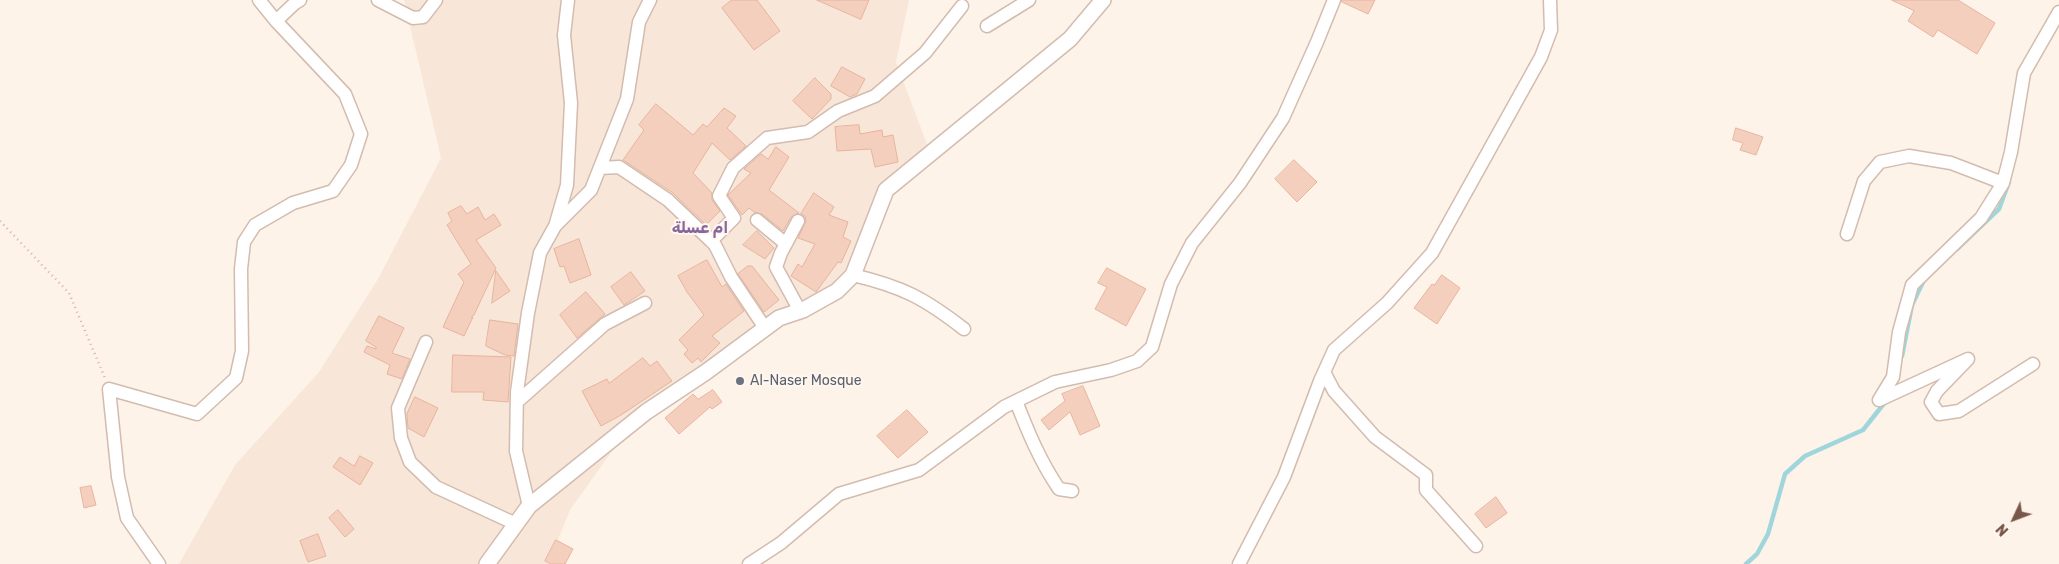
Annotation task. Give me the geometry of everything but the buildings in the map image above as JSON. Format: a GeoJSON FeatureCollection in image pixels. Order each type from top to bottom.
{"type":"FeatureCollection","features":[{"type":"Feature","properties":{"kind":"street"},"geometry":{"type":"LineString","coordinates":[[159,564],[127,518],[118,477],[109,389],[197,414],[236,378],[242,351],[241,268],[244,242],[254,225],[293,203],[332,191],[351,165],[361,134],[345,94],[276,21],[260,0]]}},
{"type":"Feature","properties":{"kind":"street"},"geometry":{"type":"LineString","coordinates":[[276,21],[294,3],[300,0]]}},
{"type":"Feature","properties":{"kind":"street"},"geometry":{"type":"LineString","coordinates":[[378,0],[413,18],[423,17],[436,0]]}},
{"type":"Feature","properties":{"kind":"street"},"geometry":{"type":"LineString","coordinates":[[530,506],[516,451],[517,402],[528,313],[540,253],[555,226],[567,185],[570,103],[564,35],[568,0]]}},
{"type":"Feature","properties":{"kind":"street"},"geometry":{"type":"LineString","coordinates":[[555,226],[591,190],[627,99],[640,22],[650,0]]}},
{"type":"Feature","properties":{"kind":"street"},"geometry":{"type":"LineString","coordinates":[[987,26],[1029,0]]}},
{"type":"Feature","properties":{"kind":"street"},"geometry":{"type":"LineString","coordinates":[[487,564],[530,506],[646,412],[706,372],[779,318],[800,311],[838,291],[853,275],[886,190],[1070,39],[1103,0]]}},
{"type":"Feature","properties":{"kind":"street"},"geometry":{"type":"LineString","coordinates":[[749,564],[781,543],[839,494],[920,470],[1004,407],[1055,382],[1111,370],[1137,361],[1152,347],[1171,284],[1192,243],[1240,183],[1283,118],[1334,0]]}},
{"type":"Feature","properties":{"kind":"street"},"geometry":{"type":"LineString","coordinates":[[1239,564],[1284,478],[1334,350],[1387,303],[1432,252],[1542,57],[1551,30],[1550,0]]}},
{"type":"Feature","properties":{"kind":"street"},"geometry":{"type":"LineString","coordinates":[[711,241],[734,218],[719,196],[733,168],[767,138],[808,132],[838,111],[875,96],[925,54],[962,6]]}},
{"type":"Feature","properties":{"kind":"street"},"geometry":{"type":"LineString","coordinates":[[2033,364],[1959,411],[1939,414],[1931,402],[1937,392],[1968,359],[1879,400],[1893,377],[1899,332],[1912,285],[1981,218],[2003,183],[2011,152],[2024,73],[2059,12]]}},
{"type":"Feature","properties":{"kind":"street"},"geometry":{"type":"LineString","coordinates":[[1847,234],[1864,181],[1880,162],[1909,156],[1951,163],[2003,183]]}},
{"type":"Feature","properties":{"kind":"street"},"geometry":{"type":"LineString","coordinates":[[600,168],[619,167],[668,200],[711,241],[715,245],[730,277],[765,328]]}},
{"type":"Feature","properties":{"kind":"street"},"geometry":{"type":"LineString","coordinates":[[757,220],[786,244]]}},
{"type":"Feature","properties":{"kind":"street"},"geometry":{"type":"LineString","coordinates":[[798,221],[776,267],[800,311]]}},
{"type":"Feature","properties":{"kind":"street"},"geometry":{"type":"LineString","coordinates":[[853,275],[884,282],[908,291],[939,309],[964,329]]}},
{"type":"Feature","properties":{"kind":"street"},"geometry":{"type":"LineString","coordinates":[[517,402],[605,324],[645,303]]}},
{"type":"Feature","properties":{"kind":"street"},"geometry":{"type":"LineString","coordinates":[[426,342],[398,408],[401,438],[410,462],[436,488],[516,524]]}},
{"type":"Feature","properties":{"kind":"street"},"geometry":{"type":"LineString","coordinates":[[1324,372],[1334,391],[1375,437],[1426,475],[1426,490],[1476,546]]}},
{"type":"Feature","properties":{"kind":"street"},"geometry":{"type":"LineString","coordinates":[[1016,401],[1038,457],[1050,477],[1059,489],[1072,491]]}},
{"type":"Feature","properties":{"kind":"path"},"geometry":{"type":"LineString","coordinates":[[0,221],[69,293],[109,389]]}},
{"type":"Feature","properties":{"kind":"shaded area"},"geometry":{"type":"Polygon","coordinates":[[[404,0],[909,0],[896,62],[930,152],[886,190],[835,289],[642,409],[570,510],[548,564],[179,564],[235,465],[319,372],[378,279],[441,158],[404,0]]]}},
{"type":"Feature","properties":{"kind":"waterway"},"geometry":{"type":"LineString","coordinates":[[1957,249],[1999,209],[2009,182]]}},
{"type":"Feature","properties":{"kind":"waterway"},"geometry":{"type":"LineString","coordinates":[[1902,356],[1912,305],[1924,280]]}},
{"type":"Feature","properties":{"kind":"waterway"},"geometry":{"type":"LineString","coordinates":[[1746,564],[1757,554],[1768,534],[1785,474],[1805,456],[1863,430],[1886,401]]}},
{"type":"Feature","properties":{"kind":"place","name":"Al-Naser Mosque"},"geometry":{"type":"Point","coordinates":[740,381]}},
{"type":"Feature","properties":{"kind":"district","name":"ام عسلة"},"geometry":{"type":"Point","coordinates":[700,228]}}]}
